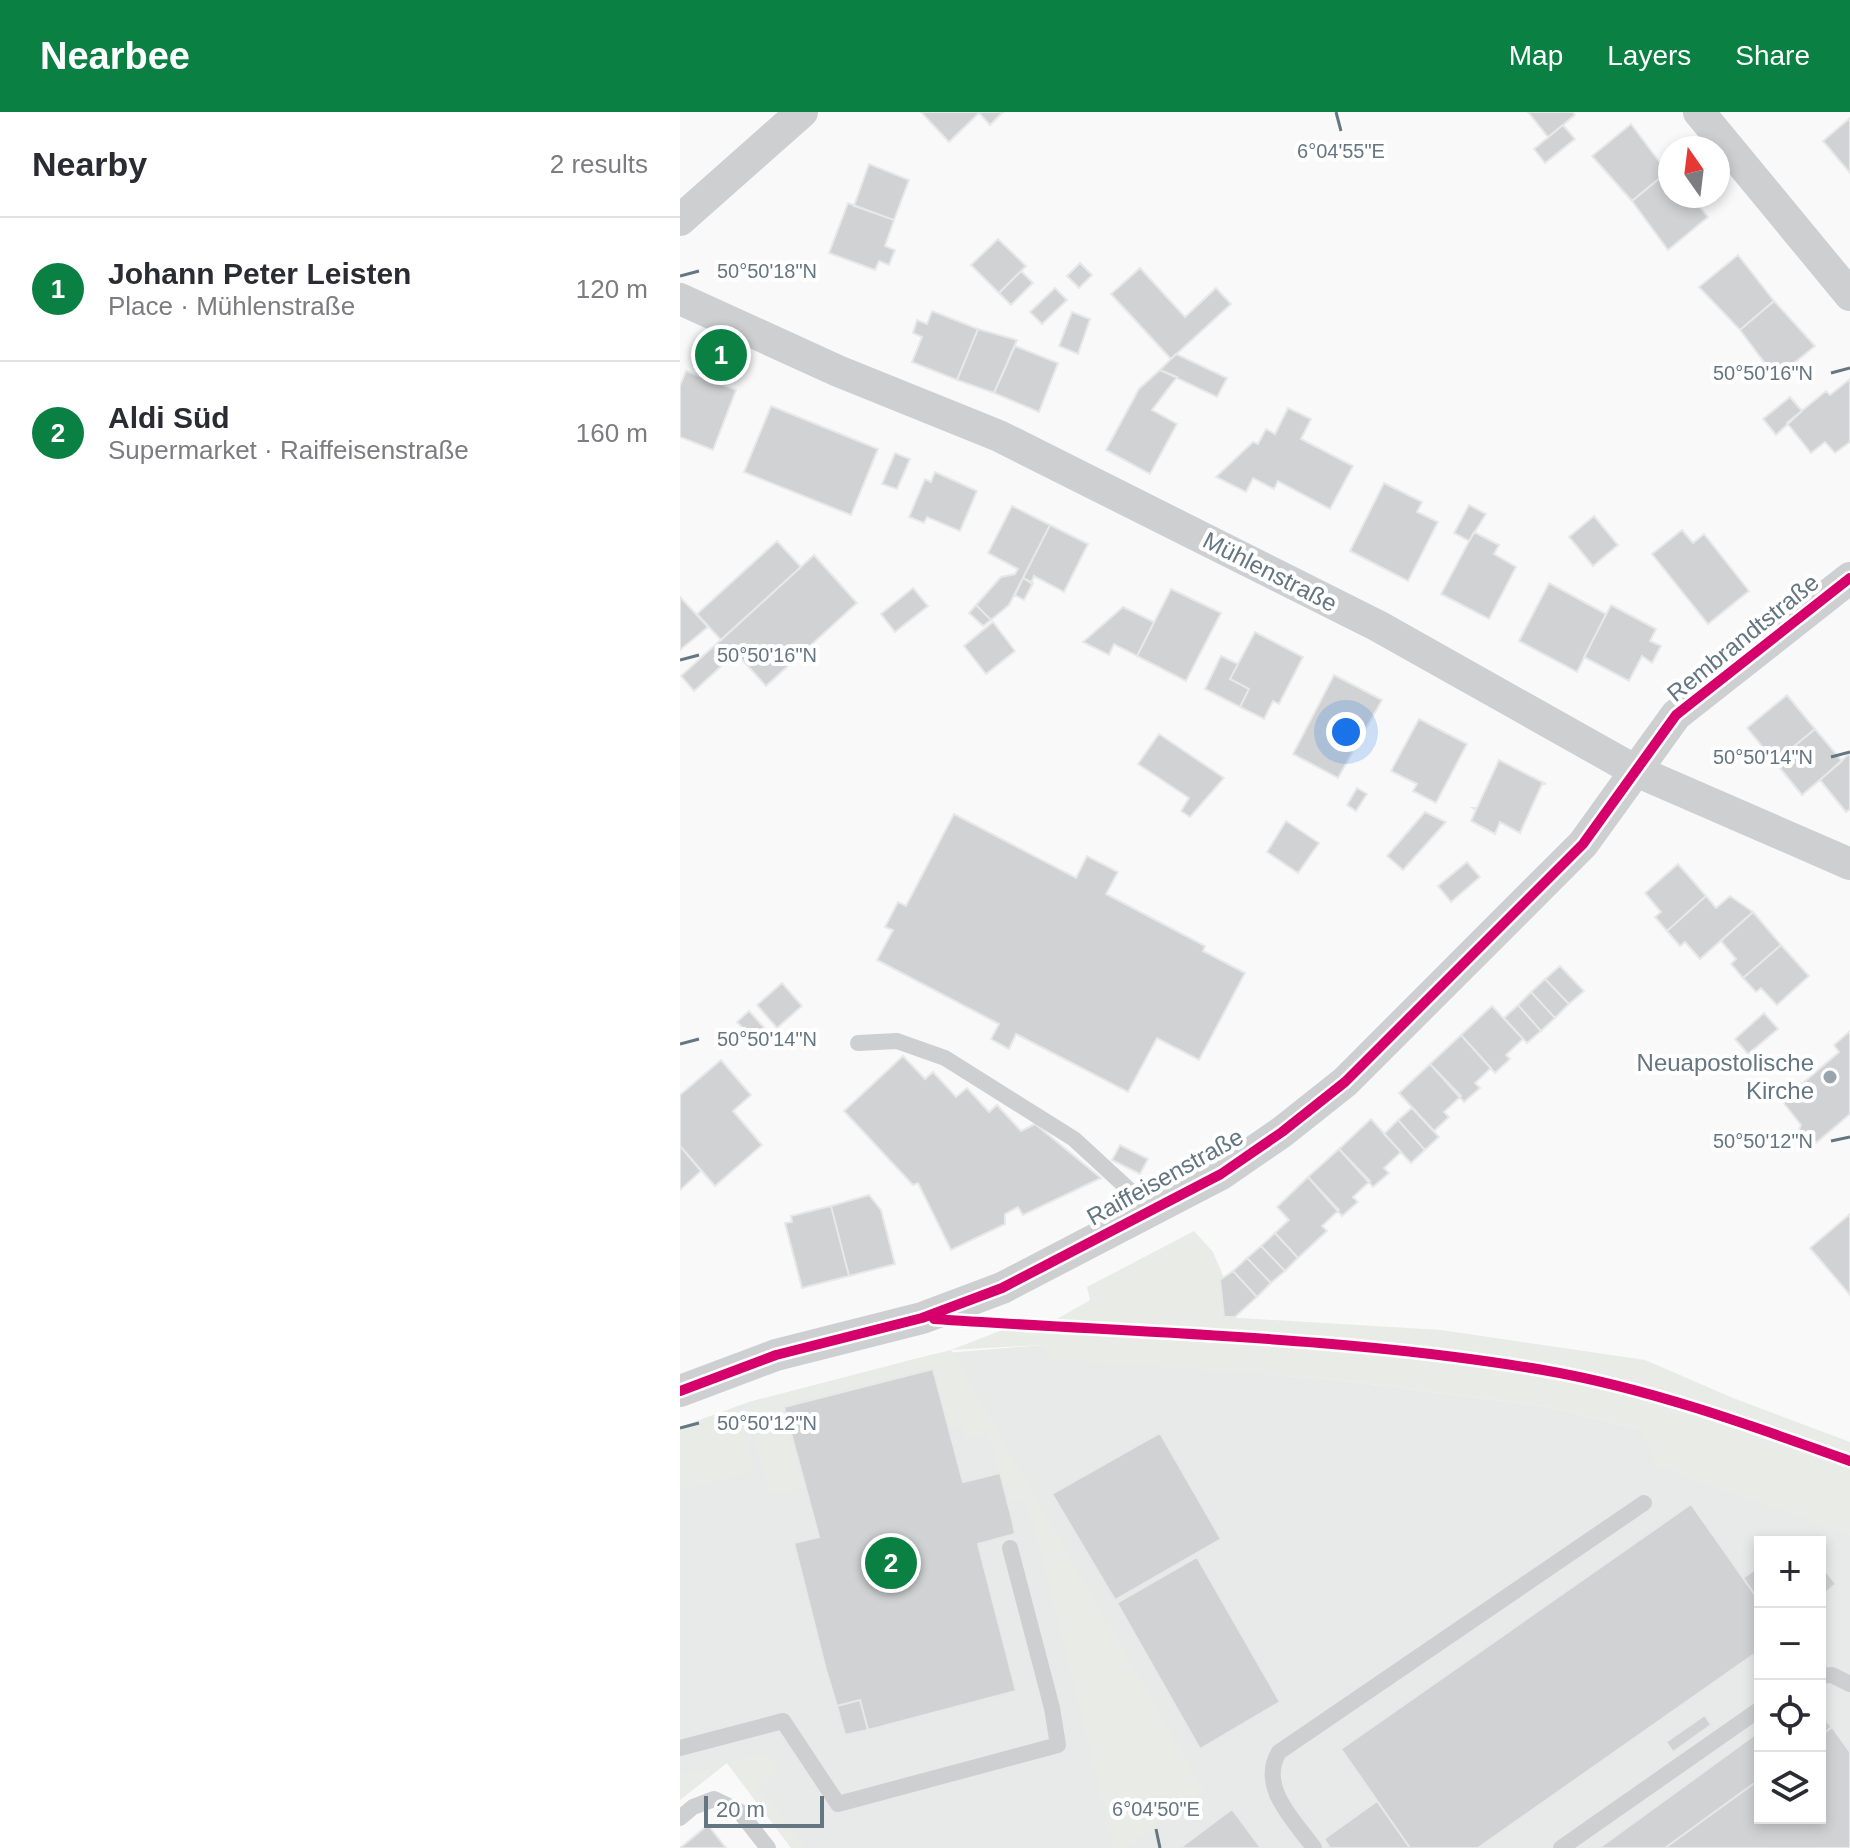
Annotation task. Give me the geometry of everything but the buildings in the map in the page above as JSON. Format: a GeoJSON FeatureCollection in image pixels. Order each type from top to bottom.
{"type":"FeatureCollection","features":[{"type":"Feature","properties":{"kind":"street"},"geometry":{"type":"LineString","coordinates":[[680,220],[802,112]]}},
{"type":"Feature","properties":{"kind":"street"},"geometry":{"type":"LineString","coordinates":[[1699,112],[1850,295]]}},
{"type":"Feature","properties":{"kind":"street","name":"Mühlenstraße"},"geometry":{"type":"LineString","coordinates":[[680,299],[838,371],[999,436],[1378,626],[1634,770],[1850,864]]}},
{"type":"Feature","properties":{"kind":"street","name":"Rembrandtstraße"},"geometry":{"type":"LineString","coordinates":[[1634,770],[1676,715],[1850,578]]}},
{"type":"Feature","properties":{"kind":"street","name":"Raiffeisenstraße"},"geometry":{"type":"LineString","coordinates":[[680,1391],[776,1355],[945,1311],[1002,1288],[1221,1174],[1345,1082],[1583,844],[1634,770]]}},
{"type":"Feature","properties":{"kind":"lane"},"geometry":{"type":"LineString","coordinates":[[858,1043],[897,1041],[945,1058],[1074,1139],[1151,1210]]}},
{"type":"Feature","properties":{"kind":"lane"},"geometry":{"type":"LineString","coordinates":[[1314,1848],[1274,1791],[1270,1766],[1279,1752],[1644,1503]]}},
{"type":"Feature","properties":{"kind":"lane"},"geometry":{"type":"LineString","coordinates":[[680,1748],[783,1721],[838,1804],[1058,1745],[1052,1708],[1010,1548]]}},
{"type":"Feature","properties":{"kind":"lane"},"geometry":{"type":"LineString","coordinates":[[1826,1676],[1832,1675],[1850,1684]]}},
{"type":"Feature","properties":{"kind":"lane"},"geometry":{"type":"LineString","coordinates":[[1561,1848],[1754,1713]]}},
{"type":"Feature","properties":{"kind":"lane"},"geometry":{"type":"LineString","coordinates":[[680,1818],[714,1799],[739,1811],[768,1848]]}},
{"type":"Feature","properties":{"kind":"shaded area"},"geometry":{"type":"Polygon","coordinates":[[[1194,1231],[1213,1252],[1225,1280],[1220,1281],[1224,1317],[1441,1330],[1645,1360],[1733,1398],[1850,1442],[1850,1535],[1655,1466],[1642,1430],[1548,1407],[1340,1380],[1048,1359],[1042,1345],[951,1350],[1033,1318],[1057,1319],[1090,1300],[1087,1287],[1194,1231]]]}},
{"type":"Feature","properties":{"kind":"shaded area"},"geometry":{"type":"Polygon","coordinates":[[[1043,1345],[1196,1369],[1340,1380],[1548,1407],[1642,1430],[1763,1502],[1850,1535],[1850,1848],[791,1848],[727,1763],[680,1800],[680,1427],[749,1402],[934,1354],[1043,1345]]]}},
{"type":"Feature","properties":{"kind":"shaded area"},"geometry":{"type":"Polygon","coordinates":[[[951,1350],[1204,1790],[1127,1848],[1114,1848],[1034,1526],[1024,1500],[1007,1503],[988,1433],[966,1439],[963,1425],[949,1428],[933,1369],[785,1407],[806,1487],[771,1495],[746,1411],[749,1402],[951,1350]]]}},
{"type":"Feature","properties":{"kind":"shaded area"},"geometry":{"type":"Polygon","coordinates":[[[738,1407],[754,1471],[680,1491],[680,1427],[738,1407]]]}},
{"type":"Feature","properties":{"kind":"shaded area"},"geometry":{"type":"Polygon","coordinates":[[[767,1756],[781,1769],[760,1787],[805,1848],[792,1848],[727,1763],[767,1756]]]}},
{"type":"Feature","properties":{"kind":"shaded area"},"geometry":{"type":"Polygon","coordinates":[[[721,1765],[680,1800],[680,1775],[721,1765]]]}},
{"type":"Feature","properties":{"kind":"cycle path"},"geometry":{"type":"LineString","coordinates":[[680,1391],[776,1355],[922,1318],[1002,1288],[1221,1174],[1282,1132],[1345,1082],[1583,844],[1676,715],[1850,578]]}},
{"type":"Feature","properties":{"kind":"cycle path"},"geometry":{"type":"LineString","coordinates":[[934,1319],[1316,1343],[1543,1370],[1660,1397],[1850,1461]]}},
{"type":"Feature","properties":{"kind":"place","name":"Johann Peter Leisten"},"geometry":{"type":"Point","coordinates":[721,355]}},
{"type":"Feature","properties":{"kind":"place","name":"Neuapostolische Kirche"},"geometry":{"type":"Point","coordinates":[1830,1077]}},
{"type":"Feature","properties":{"kind":"place","name":"Aldi Süd"},"geometry":{"type":"Point","coordinates":[891,1563]}}]}
